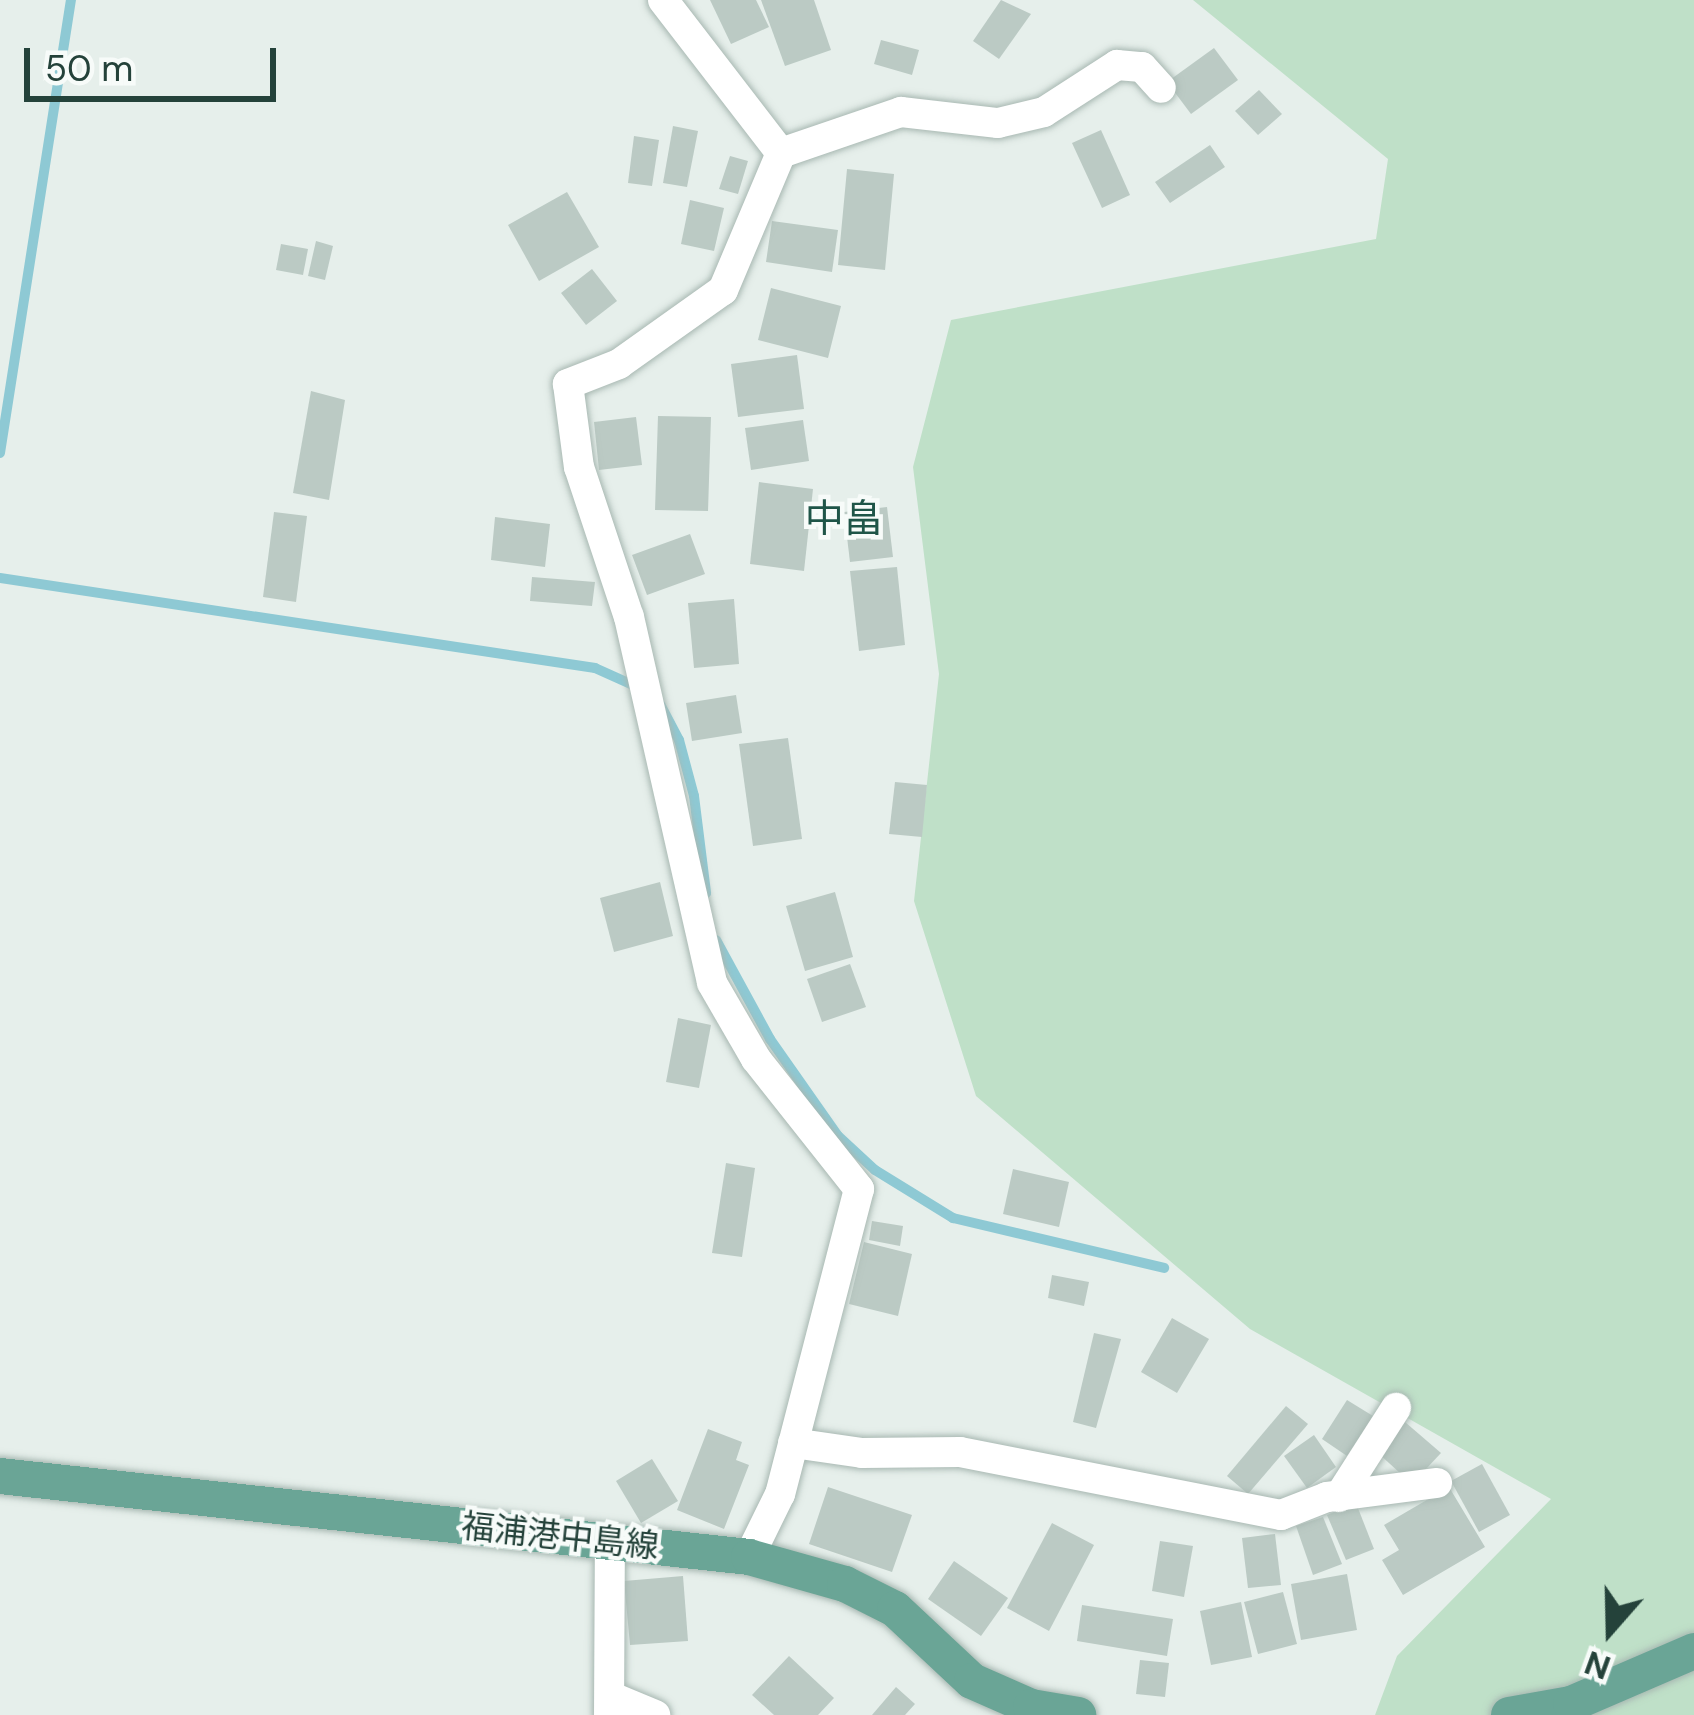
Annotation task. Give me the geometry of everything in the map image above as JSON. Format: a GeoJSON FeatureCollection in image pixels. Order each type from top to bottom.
{"type":"FeatureCollection","features":[{"type":"Feature","properties":{"kind":"main road","name":"福浦港中島線"},"geometry":{"type":"LineString","coordinates":[[0,1476],[749,1557],[845,1584],[895,1609],[971,1681],[1065,1714]]}},
{"type":"Feature","properties":{"kind":"main road"},"geometry":{"type":"LineString","coordinates":[[1509,1715],[1570,1704],[1694,1651]]}},
{"type":"Feature","properties":{"kind":"street"},"geometry":{"type":"LineString","coordinates":[[663,0],[782,153]]}},
{"type":"Feature","properties":{"kind":"street"},"geometry":{"type":"LineString","coordinates":[[749,1557],[780,1494],[859,1190],[756,1059],[712,983],[629,617],[579,467],[568,385],[620,364],[723,290],[782,153],[901,112],[998,123],[1043,112],[1117,65],[1142,68],[1161,88]]}},
{"type":"Feature","properties":{"kind":"street"},"geometry":{"type":"LineString","coordinates":[[1339,1497],[1396,1408]]}},
{"type":"Feature","properties":{"kind":"street"},"geometry":{"type":"LineString","coordinates":[[793,1443],[862,1453],[960,1452],[1281,1515],[1339,1497],[1438,1483]]}},
{"type":"Feature","properties":{"kind":"street"},"geometry":{"type":"LineString","coordinates":[[610,1542],[610,1706],[655,1715]]}},
{"type":"Feature","properties":{"kind":"green space"},"geometry":{"type":"Polygon","coordinates":[[[1193,0],[1694,0],[1694,1715],[1375,1715],[1397,1656],[1551,1499],[1250,1329],[976,1096],[914,901],[939,674],[913,467],[951,320],[1376,239],[1388,159],[1193,0]]]}},
{"type":"Feature","properties":{"kind":"building"},"geometry":{"type":"Polygon","coordinates":[[[710,0],[756,0],[769,27],[731,44],[710,0]]]}},
{"type":"Feature","properties":{"kind":"building"},"geometry":{"type":"Polygon","coordinates":[[[761,0],[814,0],[831,50],[785,66],[761,0]]]}},
{"type":"Feature","properties":{"kind":"building"},"geometry":{"type":"Polygon","coordinates":[[[1001,0],[1031,14],[999,59],[973,41],[1001,0]]]}},
{"type":"Feature","properties":{"kind":"building"},"geometry":{"type":"Polygon","coordinates":[[[881,40],[919,50],[912,75],[874,64],[881,40]]]}},
{"type":"Feature","properties":{"kind":"building"},"geometry":{"type":"Polygon","coordinates":[[[1214,48],[1238,80],[1191,114],[1167,82],[1214,48]]]}},
{"type":"Feature","properties":{"kind":"building"},"geometry":{"type":"Polygon","coordinates":[[[1259,90],[1282,114],[1258,135],[1235,111],[1259,90]]]}},
{"type":"Feature","properties":{"kind":"building"},"geometry":{"type":"Polygon","coordinates":[[[673,126],[698,131],[687,187],[663,183],[673,126]]]}},
{"type":"Feature","properties":{"kind":"building"},"geometry":{"type":"Polygon","coordinates":[[[1101,130],[1130,195],[1102,208],[1072,143],[1101,130]]]}},
{"type":"Feature","properties":{"kind":"building"},"geometry":{"type":"Polygon","coordinates":[[[634,136],[659,140],[652,186],[628,183],[634,136]]]}},
{"type":"Feature","properties":{"kind":"building"},"geometry":{"type":"Polygon","coordinates":[[[1210,145],[1225,167],[1170,203],[1155,182],[1210,145]]]}},
{"type":"Feature","properties":{"kind":"building"},"geometry":{"type":"Polygon","coordinates":[[[730,156],[748,161],[738,194],[719,189],[730,156]]]}},
{"type":"Feature","properties":{"kind":"building"},"geometry":{"type":"Polygon","coordinates":[[[847,169],[894,174],[885,270],[838,265],[847,169]]]}},
{"type":"Feature","properties":{"kind":"building"},"geometry":{"type":"Polygon","coordinates":[[[567,192],[599,247],[539,281],[508,225],[567,192]]]}},
{"type":"Feature","properties":{"kind":"building"},"geometry":{"type":"Polygon","coordinates":[[[690,200],[724,208],[714,251],[681,244],[690,200]]]}},
{"type":"Feature","properties":{"kind":"building"},"geometry":{"type":"Polygon","coordinates":[[[772,221],[838,230],[832,272],[766,262],[772,221]]]}},
{"type":"Feature","properties":{"kind":"building"},"geometry":{"type":"Polygon","coordinates":[[[316,241],[333,246],[325,280],[308,276],[316,241]]]}},
{"type":"Feature","properties":{"kind":"building"},"geometry":{"type":"Polygon","coordinates":[[[281,244],[308,249],[303,275],[276,270],[281,244]]]}},
{"type":"Feature","properties":{"kind":"building"},"geometry":{"type":"Polygon","coordinates":[[[592,269],[617,301],[586,325],[561,293],[592,269]]]}},
{"type":"Feature","properties":{"kind":"building"},"geometry":{"type":"Polygon","coordinates":[[[771,288],[841,306],[828,358],[758,340],[771,288]]]}},
{"type":"Feature","properties":{"kind":"building"},"geometry":{"type":"Polygon","coordinates":[[[797,355],[804,409],[738,417],[731,364],[797,355]]]}},
{"type":"Feature","properties":{"kind":"building"},"geometry":{"type":"Polygon","coordinates":[[[311,391],[345,400],[329,500],[293,493],[311,391]]]}},
{"type":"Feature","properties":{"kind":"building"},"geometry":{"type":"Polygon","coordinates":[[[658,416],[711,417],[708,511],[655,510],[658,416]]]}},
{"type":"Feature","properties":{"kind":"building"},"geometry":{"type":"Polygon","coordinates":[[[636,417],[642,465],[599,470],[594,422],[636,417]]]}},
{"type":"Feature","properties":{"kind":"building"},"geometry":{"type":"Polygon","coordinates":[[[803,420],[809,461],[751,470],[745,428],[803,420]]]}},
{"type":"Feature","properties":{"kind":"building"},"geometry":{"type":"Polygon","coordinates":[[[759,482],[813,489],[804,571],[750,564],[759,482]]]}},
{"type":"Feature","properties":{"kind":"building"},"geometry":{"type":"Polygon","coordinates":[[[887,507],[893,557],[850,562],[844,512],[887,507]]]}},
{"type":"Feature","properties":{"kind":"building"},"geometry":{"type":"Polygon","coordinates":[[[274,512],[307,516],[296,602],[263,597],[274,512]]]}},
{"type":"Feature","properties":{"kind":"building"},"geometry":{"type":"Polygon","coordinates":[[[495,517],[550,524],[545,567],[491,560],[495,517]]]}},
{"type":"Feature","properties":{"kind":"building"},"geometry":{"type":"Polygon","coordinates":[[[690,534],[705,574],[647,595],[632,555],[690,534]]]}},
{"type":"Feature","properties":{"kind":"building"},"geometry":{"type":"Polygon","coordinates":[[[897,567],[905,645],[859,651],[850,571],[897,567]]]}},
{"type":"Feature","properties":{"kind":"building"},"geometry":{"type":"Polygon","coordinates":[[[532,577],[595,582],[592,606],[530,601],[532,577]]]}},
{"type":"Feature","properties":{"kind":"building"},"geometry":{"type":"Polygon","coordinates":[[[734,599],[739,664],[694,668],[688,603],[734,599]]]}},
{"type":"Feature","properties":{"kind":"building"},"geometry":{"type":"Polygon","coordinates":[[[736,695],[742,733],[692,741],[686,703],[736,695]]]}},
{"type":"Feature","properties":{"kind":"building"},"geometry":{"type":"Polygon","coordinates":[[[788,738],[802,839],[753,846],[739,744],[788,738]]]}},
{"type":"Feature","properties":{"kind":"building"},"geometry":{"type":"Polygon","coordinates":[[[895,782],[927,785],[922,837],[889,834],[895,782]]]}},
{"type":"Feature","properties":{"kind":"building"},"geometry":{"type":"Polygon","coordinates":[[[660,882],[673,936],[614,952],[600,898],[660,882]]]}},
{"type":"Feature","properties":{"kind":"building"},"geometry":{"type":"Polygon","coordinates":[[[835,892],[853,957],[805,971],[786,906],[835,892]]]}},
{"type":"Feature","properties":{"kind":"building"},"geometry":{"type":"Polygon","coordinates":[[[850,964],[866,1007],[822,1022],[807,979],[850,964]]]}},
{"type":"Feature","properties":{"kind":"building"},"geometry":{"type":"Polygon","coordinates":[[[678,1018],[711,1025],[699,1088],[666,1082],[678,1018]]]}},
{"type":"Feature","properties":{"kind":"building"},"geometry":{"type":"Polygon","coordinates":[[[726,1163],[755,1168],[742,1257],[712,1253],[726,1163]]]}},
{"type":"Feature","properties":{"kind":"building"},"geometry":{"type":"Polygon","coordinates":[[[1013,1169],[1069,1182],[1059,1227],[1003,1214],[1013,1169]]]}},
{"type":"Feature","properties":{"kind":"building"},"geometry":{"type":"Polygon","coordinates":[[[872,1221],[903,1226],[900,1246],[869,1240],[872,1221]]]}},
{"type":"Feature","properties":{"kind":"building"},"geometry":{"type":"Polygon","coordinates":[[[864,1242],[912,1254],[898,1316],[849,1304],[864,1242]]]}},
{"type":"Feature","properties":{"kind":"building"},"geometry":{"type":"Polygon","coordinates":[[[1052,1275],[1089,1282],[1084,1306],[1048,1298],[1052,1275]]]}},
{"type":"Feature","properties":{"kind":"building"},"geometry":{"type":"Polygon","coordinates":[[[1172,1318],[1209,1339],[1177,1393],[1141,1372],[1172,1318]]]}},
{"type":"Feature","properties":{"kind":"building"},"geometry":{"type":"Polygon","coordinates":[[[1094,1333],[1121,1339],[1096,1428],[1073,1422],[1094,1333]]]}},
{"type":"Feature","properties":{"kind":"building"},"geometry":{"type":"Polygon","coordinates":[[[1347,1400],[1373,1416],[1347,1456],[1322,1439],[1347,1400]]]}},
{"type":"Feature","properties":{"kind":"building"},"geometry":{"type":"Polygon","coordinates":[[[1286,1406],[1308,1424],[1248,1494],[1227,1476],[1286,1406]]]}},
{"type":"Feature","properties":{"kind":"building"},"geometry":{"type":"Polygon","coordinates":[[[1405,1422],[1441,1453],[1412,1484],[1378,1453],[1405,1422]]]}},
{"type":"Feature","properties":{"kind":"building"},"geometry":{"type":"Polygon","coordinates":[[[708,1429],[742,1442],[736,1460],[749,1465],[724,1529],[677,1510],[708,1429]]]}},
{"type":"Feature","properties":{"kind":"building"},"geometry":{"type":"Polygon","coordinates":[[[1314,1435],[1336,1467],[1307,1488],[1284,1456],[1314,1435]]]}},
{"type":"Feature","properties":{"kind":"building"},"geometry":{"type":"Polygon","coordinates":[[[652,1459],[678,1501],[641,1523],[616,1481],[652,1459]]]}},
{"type":"Feature","properties":{"kind":"building"},"geometry":{"type":"Polygon","coordinates":[[[1482,1464],[1510,1515],[1479,1532],[1451,1481],[1482,1464]]]}},
{"type":"Feature","properties":{"kind":"building"},"geometry":{"type":"Polygon","coordinates":[[[828,1487],[912,1515],[892,1572],[809,1544],[828,1487]]]}},
{"type":"Feature","properties":{"kind":"building"},"geometry":{"type":"Polygon","coordinates":[[[1449,1487],[1485,1547],[1403,1595],[1382,1560],[1399,1550],[1384,1525],[1449,1487]]]}},
{"type":"Feature","properties":{"kind":"building"},"geometry":{"type":"Polygon","coordinates":[[[1356,1503],[1374,1549],[1346,1560],[1327,1515],[1356,1503]]]}},
{"type":"Feature","properties":{"kind":"building"},"geometry":{"type":"Polygon","coordinates":[[[1323,1517],[1342,1564],[1313,1575],[1296,1526],[1323,1517]]]}},
{"type":"Feature","properties":{"kind":"building"},"geometry":{"type":"Polygon","coordinates":[[[1052,1523],[1094,1545],[1049,1631],[1007,1608],[1052,1523]]]}},
{"type":"Feature","properties":{"kind":"building"},"geometry":{"type":"Polygon","coordinates":[[[1275,1534],[1281,1585],[1248,1588],[1242,1538],[1275,1534]]]}},
{"type":"Feature","properties":{"kind":"building"},"geometry":{"type":"Polygon","coordinates":[[[1160,1541],[1193,1546],[1184,1597],[1152,1591],[1160,1541]]]}},
{"type":"Feature","properties":{"kind":"building"},"geometry":{"type":"Polygon","coordinates":[[[954,1561],[1008,1598],[981,1636],[928,1599],[954,1561]]]}},
{"type":"Feature","properties":{"kind":"building"},"geometry":{"type":"Polygon","coordinates":[[[1347,1574],[1357,1630],[1301,1640],[1291,1584],[1347,1574]]]}},
{"type":"Feature","properties":{"kind":"building"},"geometry":{"type":"Polygon","coordinates":[[[683,1576],[688,1641],[630,1645],[624,1581],[683,1576]]]}},
{"type":"Feature","properties":{"kind":"building"},"geometry":{"type":"Polygon","coordinates":[[[1283,1592],[1297,1644],[1258,1654],[1244,1602],[1283,1592]]]}},
{"type":"Feature","properties":{"kind":"building"},"geometry":{"type":"Polygon","coordinates":[[[1241,1602],[1252,1657],[1211,1665],[1200,1611],[1241,1602]]]}},
{"type":"Feature","properties":{"kind":"building"},"geometry":{"type":"Polygon","coordinates":[[[1082,1605],[1173,1619],[1167,1656],[1077,1641],[1082,1605]]]}},
{"type":"Feature","properties":{"kind":"building"},"geometry":{"type":"Polygon","coordinates":[[[789,1656],[834,1698],[818,1715],[774,1715],[752,1695],[789,1656]]]}},
{"type":"Feature","properties":{"kind":"building"},"geometry":{"type":"Polygon","coordinates":[[[1140,1660],[1169,1663],[1165,1697],[1136,1694],[1140,1660]]]}},
{"type":"Feature","properties":{"kind":"building"},"geometry":{"type":"Polygon","coordinates":[[[896,1687],[915,1704],[905,1715],[872,1715],[896,1687]]]}},
{"type":"Feature","properties":{"kind":"waterway"},"geometry":{"type":"LineString","coordinates":[[0,453],[71,0]]}},
{"type":"Feature","properties":{"kind":"waterway"},"geometry":{"type":"LineString","coordinates":[[0,578],[595,668],[635,686]]}},
{"type":"Feature","properties":{"kind":"waterway"},"geometry":{"type":"LineString","coordinates":[[660,704],[679,740],[694,796],[706,893]]}},
{"type":"Feature","properties":{"kind":"waterway"},"geometry":{"type":"LineString","coordinates":[[716,940],[770,1039],[838,1136],[875,1170],[953,1218],[1164,1268]]}},
{"type":"Feature","properties":{"kind":"district","name":"中畠"},"geometry":{"type":"Point","coordinates":[844,519]}}]}
